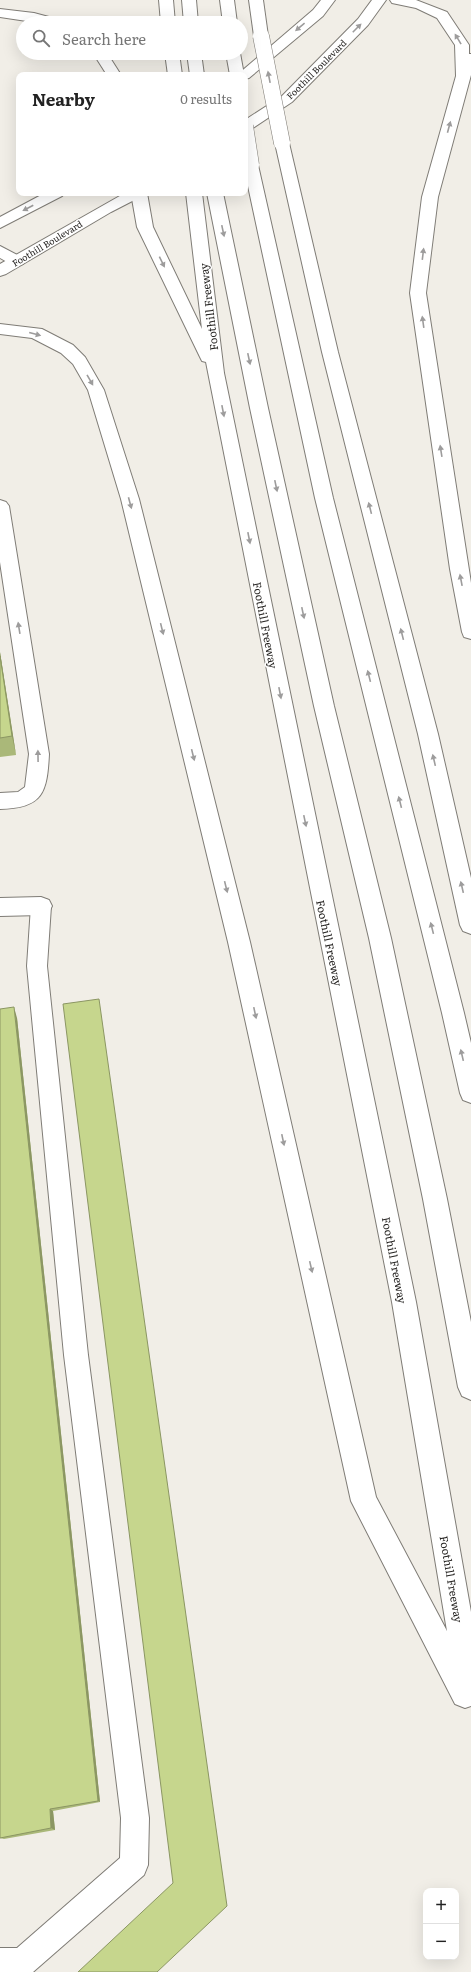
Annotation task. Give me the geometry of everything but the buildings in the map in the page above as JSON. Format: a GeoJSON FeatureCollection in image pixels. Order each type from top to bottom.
{"type":"FeatureCollection","features":[{"type":"Feature","properties":{"kind":"main road"},"geometry":{"type":"LineString","coordinates":[[166,0],[167,16]]}},
{"type":"Feature","properties":{"kind":"main road"},"geometry":{"type":"LineString","coordinates":[[189,0],[190,16]]}},
{"type":"Feature","properties":{"kind":"main road"},"geometry":{"type":"LineString","coordinates":[[227,0],[229,16]]}},
{"type":"Feature","properties":{"kind":"main road"},"geometry":{"type":"LineString","coordinates":[[256,0],[261,36],[282,143],[330,352],[428,734],[471,925]]}},
{"type":"Feature","properties":{"kind":"main road"},"geometry":{"type":"LineString","coordinates":[[248,72],[318,13],[328,0]]}},
{"type":"Feature","properties":{"kind":"main road","name":"Foothill Boulevard"},"geometry":{"type":"LineString","coordinates":[[248,125],[287,99],[363,22],[379,0]]}},
{"type":"Feature","properties":{"kind":"main road"},"geometry":{"type":"LineString","coordinates":[[397,0],[420,5],[442,15],[462,46],[463,77]]}},
{"type":"Feature","properties":{"kind":"main road"},"geometry":{"type":"LineString","coordinates":[[0,13],[26,16]]}},
{"type":"Feature","properties":{"kind":"main road"},"geometry":{"type":"LineString","coordinates":[[471,58],[463,77],[430,197],[418,293],[459,569],[471,632]]}},
{"type":"Feature","properties":{"kind":"main road"},"geometry":{"type":"LineString","coordinates":[[104,60],[112,72]]}},
{"type":"Feature","properties":{"kind":"main road"},"geometry":{"type":"LineString","coordinates":[[173,60],[175,72]]}},
{"type":"Feature","properties":{"kind":"main road"},"geometry":{"type":"LineString","coordinates":[[195,60],[197,72]]}},
{"type":"Feature","properties":{"kind":"main road"},"geometry":{"type":"LineString","coordinates":[[234,60],[236,72]]}},
{"type":"Feature","properties":{"kind":"main road"},"geometry":{"type":"LineString","coordinates":[[248,143],[324,498],[453,1013],[471,1093]]}},
{"type":"Feature","properties":{"kind":"main road"},"geometry":{"type":"LineString","coordinates":[[0,223],[51,196]]}},
{"type":"Feature","properties":{"kind":"main road","name":"Foothill Boulevard"},"geometry":{"type":"LineString","coordinates":[[0,271],[106,209],[132,196]]}},
{"type":"Feature","properties":{"kind":"main road"},"geometry":{"type":"LineString","coordinates":[[139,196],[145,227],[216,373]]}},
{"type":"Feature","properties":{"kind":"main road"},"geometry":{"type":"LineString","coordinates":[[216,196],[259,408],[324,706],[380,938],[435,1199],[471,1387]]}},
{"type":"Feature","properties":{"kind":"main road","name":"Foothill Freeway"},"geometry":{"type":"LineString","coordinates":[[195,197],[216,373],[404,1302],[471,1692]]}},
{"type":"Feature","properties":{"kind":"main road"},"geometry":{"type":"LineString","coordinates":[[0,251],[17,261]]}},
{"type":"Feature","properties":{"kind":"main road"},"geometry":{"type":"LineString","coordinates":[[0,329],[36,333],[67,349],[79,361],[96,390],[130,499],[239,942],[364,1501],[471,1705]]}},
{"type":"Feature","properties":{"kind":"main road"},"geometry":{"type":"LineString","coordinates":[[0,907],[41,906]]}},
{"type":"Feature","properties":{"kind":"lane"},"geometry":{"type":"LineString","coordinates":[[0,506],[38,754],[38,779],[32,794],[25,800],[0,801]]}},
{"type":"Feature","properties":{"kind":"lane"},"geometry":{"type":"LineString","coordinates":[[0,1962],[22,1962],[134,1865],[135,1818],[76,1355],[37,966],[41,906]]}}]}
